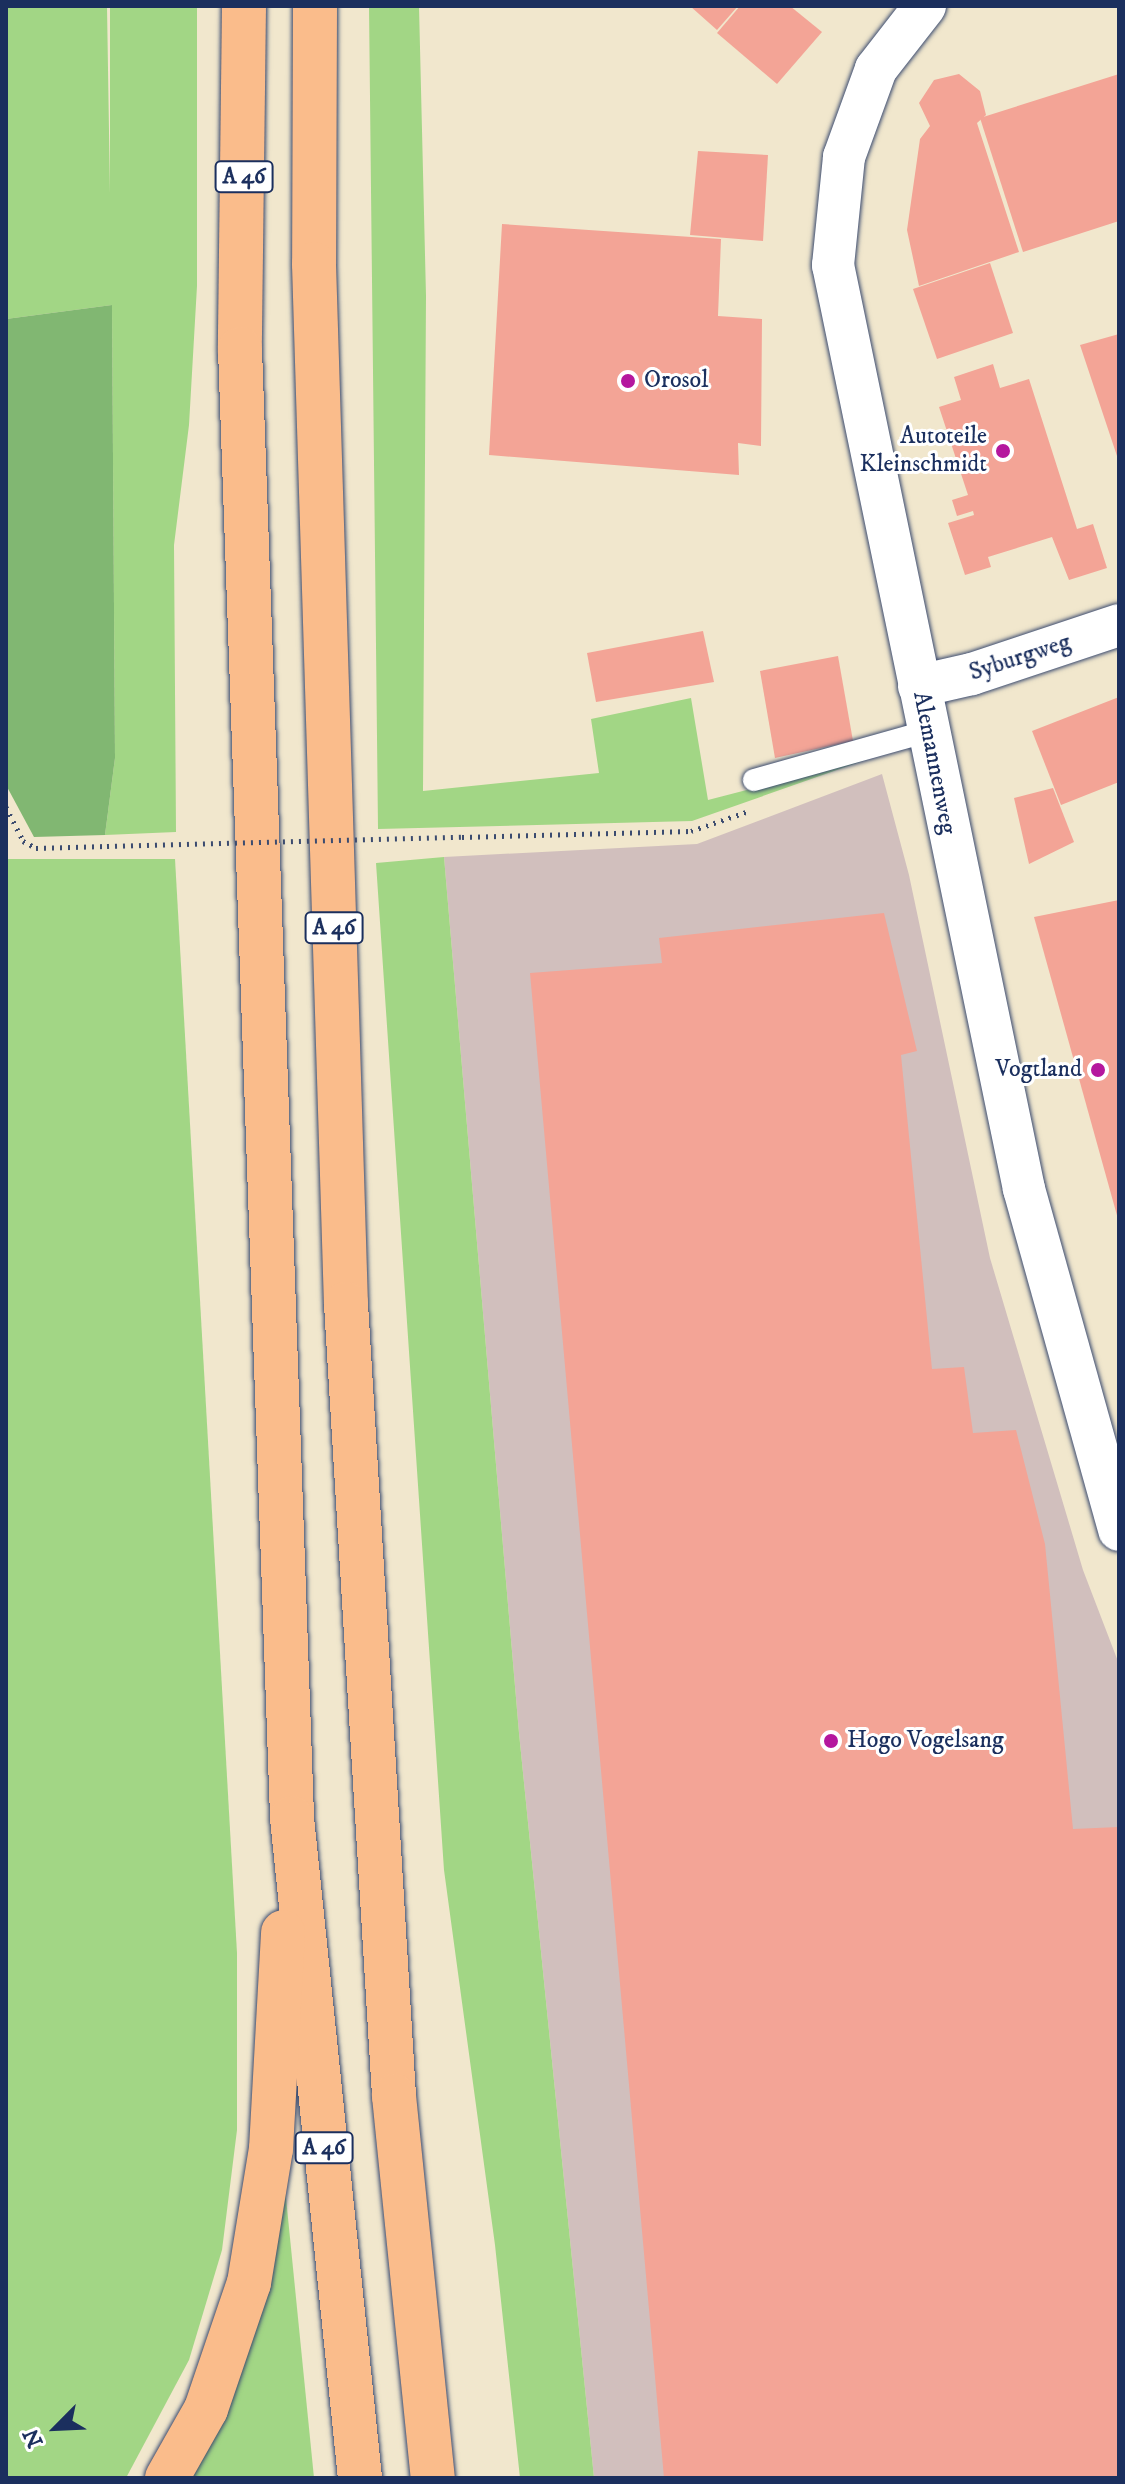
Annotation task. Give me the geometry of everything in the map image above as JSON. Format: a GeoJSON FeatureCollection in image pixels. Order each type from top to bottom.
{"type":"FeatureCollection","features":[{"type":"Feature","properties":{"kind":"highway","name":"A 46"},"geometry":{"type":"LineString","coordinates":[[244,6],[240,365],[292,1818],[360,2478]]}},
{"type":"Feature","properties":{"kind":"highway","name":"A 46"},"geometry":{"type":"LineString","coordinates":[[315,6],[314,264],[346,1304],[394,2096],[433,2478]]}},
{"type":"Feature","properties":{"kind":"highway"},"geometry":{"type":"LineString","coordinates":[[167,2478],[206,2409],[249,2283],[271,2149],[292,1818]]}},
{"type":"Feature","properties":{"kind":"street","name":"Alemannenweg"},"geometry":{"type":"LineString","coordinates":[[925,6],[876,69],[844,157],[833,265],[1024,1189],[1081,1410],[1119,1530]]}},
{"type":"Feature","properties":{"kind":"street","name":"Syburgweg"},"geometry":{"type":"LineString","coordinates":[[919,686],[972,674],[1119,625]]}},
{"type":"Feature","properties":{"kind":"lane"},"geometry":{"type":"LineString","coordinates":[[754,780],[928,731]]}},
{"type":"Feature","properties":{"kind":"path"},"geometry":{"type":"LineString","coordinates":[[6,807],[23,841],[36,848],[691,831],[762,806]]}},
{"type":"Feature","properties":{"kind":"shaded area","name":"Hogo Vogelsang"},"geometry":{"type":"Polygon","coordinates":[[[882,774],[909,875],[990,1258],[1083,1570],[1119,1664],[1119,2478],[594,2478],[519,1733],[444,857],[697,844],[882,774]]]}},
{"type":"Feature","properties":{"kind":"green space"},"geometry":{"type":"Polygon","coordinates":[[[6,6],[107,6],[110,194],[110,6],[197,6],[197,286],[189,425],[174,545],[176,832],[105,835],[115,758],[112,305],[6,319],[6,6]]]}},
{"type":"Feature","properties":{"kind":"green space"},"geometry":{"type":"Polygon","coordinates":[[[369,6],[419,6],[426,296],[423,791],[599,773],[591,719],[691,698],[708,800],[871,758],[692,821],[378,829],[369,6]]]}},
{"type":"Feature","properties":{"kind":"green space"},"geometry":{"type":"Polygon","coordinates":[[[112,305],[115,758],[105,835],[34,837],[6,785],[6,319],[112,305]]]}},
{"type":"Feature","properties":{"kind":"green space"},"geometry":{"type":"Polygon","coordinates":[[[444,857],[519,1733],[594,2478],[520,2478],[495,2245],[444,1870],[376,863],[444,857]]]}},
{"type":"Feature","properties":{"kind":"green space"},"geometry":{"type":"Polygon","coordinates":[[[6,859],[175,859],[237,1953],[237,2130],[222,2250],[189,2360],[126,2478],[6,2478],[6,859]]]}},
{"type":"Feature","properties":{"kind":"green space"},"geometry":{"type":"Polygon","coordinates":[[[284,2178],[314,2478],[186,2478],[284,2178]]]}},
{"type":"Feature","properties":{"kind":"building"},"geometry":{"type":"Polygon","coordinates":[[[690,6],[738,6],[717,30],[690,6]]]}},
{"type":"Feature","properties":{"kind":"building"},"geometry":{"type":"Polygon","coordinates":[[[740,6],[790,6],[822,32],[777,84],[717,33],[740,6]]]}},
{"type":"Feature","properties":{"kind":"building"},"geometry":{"type":"Polygon","coordinates":[[[959,74],[980,91],[986,115],[977,123],[1019,252],[919,286],[907,230],[920,139],[930,126],[919,103],[934,80],[959,74]]]}},
{"type":"Feature","properties":{"kind":"building"},"geometry":{"type":"Polygon","coordinates":[[[1119,74],[1119,221],[1023,252],[980,118],[1119,74]]]}},
{"type":"Feature","properties":{"kind":"building"},"geometry":{"type":"Polygon","coordinates":[[[698,151],[768,155],[763,241],[690,235],[698,151]]]}},
{"type":"Feature","properties":{"kind":"building","name":"Orosol"},"geometry":{"type":"Polygon","coordinates":[[[502,224],[721,239],[718,316],[762,319],[761,446],[738,443],[739,475],[489,455],[502,224]]]}},
{"type":"Feature","properties":{"kind":"building"},"geometry":{"type":"Polygon","coordinates":[[[990,263],[1013,333],[937,359],[913,289],[990,263]]]}},
{"type":"Feature","properties":{"kind":"building"},"geometry":{"type":"Polygon","coordinates":[[[1119,334],[1119,459],[1118,459],[1080,345],[1119,334]]]}},
{"type":"Feature","properties":{"kind":"building","name":"Autoteile Kleinschmidt"},"geometry":{"type":"Polygon","coordinates":[[[993,364],[1000,388],[1029,379],[1077,529],[1093,524],[1107,568],[1069,580],[1052,537],[988,557],[991,567],[965,575],[948,523],[974,515],[973,511],[957,516],[952,500],[968,495],[939,407],[961,400],[954,377],[993,364]]]}},
{"type":"Feature","properties":{"kind":"building"},"geometry":{"type":"Polygon","coordinates":[[[703,631],[714,682],[596,702],[587,653],[703,631]]]}},
{"type":"Feature","properties":{"kind":"building"},"geometry":{"type":"Polygon","coordinates":[[[838,656],[853,741],[775,758],[760,671],[838,656]]]}},
{"type":"Feature","properties":{"kind":"building"},"geometry":{"type":"Polygon","coordinates":[[[1119,697],[1119,782],[1061,805],[1032,731],[1119,697]]]}},
{"type":"Feature","properties":{"kind":"building"},"geometry":{"type":"Polygon","coordinates":[[[1053,788],[1074,842],[1029,864],[1014,798],[1053,788]]]}},
{"type":"Feature","properties":{"kind":"building","name":"Vogtland"},"geometry":{"type":"Polygon","coordinates":[[[1119,900],[1119,1219],[1118,1219],[1034,917],[1119,900]]]}},
{"type":"Feature","properties":{"kind":"building","name":"Hogo Vogelsang"},"geometry":{"type":"Polygon","coordinates":[[[884,913],[917,1051],[901,1055],[932,1369],[964,1367],[973,1433],[1016,1430],[1045,1544],[1073,1829],[1119,1827],[1119,2478],[664,2478],[530,973],[662,963],[659,938],[884,913]]]}},
{"type":"Feature","properties":{"kind":"place","name":"Orosol"},"geometry":{"type":"Point","coordinates":[628,381]}},
{"type":"Feature","properties":{"kind":"place","name":"Autoteile Kleinschmidt"},"geometry":{"type":"Point","coordinates":[1003,451]}},
{"type":"Feature","properties":{"kind":"place","name":"Vogtland"},"geometry":{"type":"Point","coordinates":[1098,1070]}},
{"type":"Feature","properties":{"kind":"place","name":"Hogo Vogelsang"},"geometry":{"type":"Point","coordinates":[831,1741]}}]}
